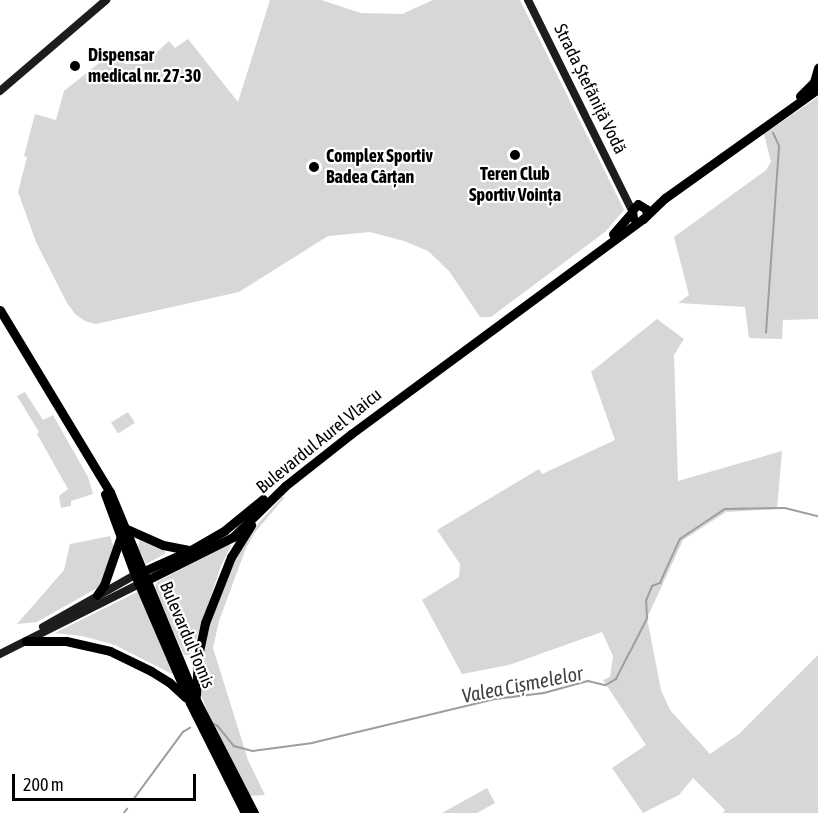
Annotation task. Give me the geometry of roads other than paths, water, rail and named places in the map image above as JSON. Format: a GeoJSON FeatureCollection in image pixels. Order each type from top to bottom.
{"type":"FeatureCollection","features":[{"type":"Feature","properties":{"kind":"main road","name":"Bulevardul Aurel Vlaicu"},"geometry":{"type":"LineString","coordinates":[[781,114],[814,82],[818,68]]}},
{"type":"Feature","properties":{"kind":"main road","name":"Bulevardul Aurel Vlaicu"},"geometry":{"type":"LineString","coordinates":[[141,578],[233,537],[272,499],[351,434],[643,218],[665,198],[818,89]]}},
{"type":"Feature","properties":{"kind":"main road","name":"Bulevardul Aurel Vlaicu"},"geometry":{"type":"LineString","coordinates":[[141,578],[225,530],[343,433],[616,232],[636,208],[665,198]]}},
{"type":"Feature","properties":{"kind":"main road"},"geometry":{"type":"LineString","coordinates":[[636,208],[634,218],[643,218]]}},
{"type":"Feature","properties":{"kind":"main road"},"geometry":{"type":"LineString","coordinates":[[636,208],[643,218]]}},
{"type":"Feature","properties":{"kind":"main road","name":"Bulevardul Tomis"},"geometry":{"type":"LineString","coordinates":[[0,310],[95,466],[193,702],[245,813]]}},
{"type":"Feature","properties":{"kind":"main road"},"geometry":{"type":"LineString","coordinates":[[193,702],[200,642],[220,582],[240,541],[272,499]]}},
{"type":"Feature","properties":{"kind":"main road"},"geometry":{"type":"LineString","coordinates":[[97,595],[104,585],[124,533],[163,546],[191,550]]}},
{"type":"Feature","properties":{"kind":"main road"},"geometry":{"type":"LineString","coordinates":[[26,641],[66,640],[110,651],[161,677],[193,702]]}},
{"type":"Feature","properties":{"kind":"main road","name":"Bulevardul Tomis"},"geometry":{"type":"LineString","coordinates":[[193,702],[254,813]]}},
{"type":"Feature","properties":{"kind":"street"},"geometry":{"type":"LineString","coordinates":[[0,91],[106,0]]}},
{"type":"Feature","properties":{"kind":"street","name":"Strada Ștefăniță Vodă"},"geometry":{"type":"LineString","coordinates":[[528,0],[622,191],[636,208]]}},
{"type":"Feature","properties":{"kind":"street","name":"Bulevardul Aurel Vlaicu"},"geometry":{"type":"LineString","coordinates":[[0,648],[43,627],[97,595],[141,578]]}},
{"type":"Feature","properties":{"kind":"street","name":"Bulevardul Aurel Vlaicu"},"geometry":{"type":"LineString","coordinates":[[0,654],[141,578]]}},
{"type":"Feature","properties":{"kind":"waterway"},"geometry":{"type":"LineString","coordinates":[[766,333],[779,146],[773,133]]}},
{"type":"Feature","properties":{"kind":"waterway","name":"Valea Cișmelelor"},"geometry":{"type":"LineString","coordinates":[[212,723],[218,726],[234,746],[253,751],[312,743],[495,699],[544,693],[588,681],[606,685],[616,679],[630,652],[647,618],[646,601],[652,586],[660,583],[680,539],[725,509],[785,508],[818,516]]}},
{"type":"Feature","properties":{"kind":"waterway","name":"Valea Cișmelelor"},"geometry":{"type":"LineString","coordinates":[[133,800],[183,732],[190,728]]}},
{"type":"Feature","properties":{"kind":"waterway","name":"Valea Cișmelelor"},"geometry":{"type":"LineString","coordinates":[[124,813],[127,809]]}},
{"type":"Feature","properties":{"kind":"place","name":"Dispensar medical nr. 27-30"},"geometry":{"type":"Point","coordinates":[75,66]}},
{"type":"Feature","properties":{"kind":"place","name":"Teren Club Sportiv Voința"},"geometry":{"type":"Point","coordinates":[515,155]}},
{"type":"Feature","properties":{"kind":"place","name":"Complex Sportiv Badea Cârțan"},"geometry":{"type":"Point","coordinates":[314,167]}}]}
